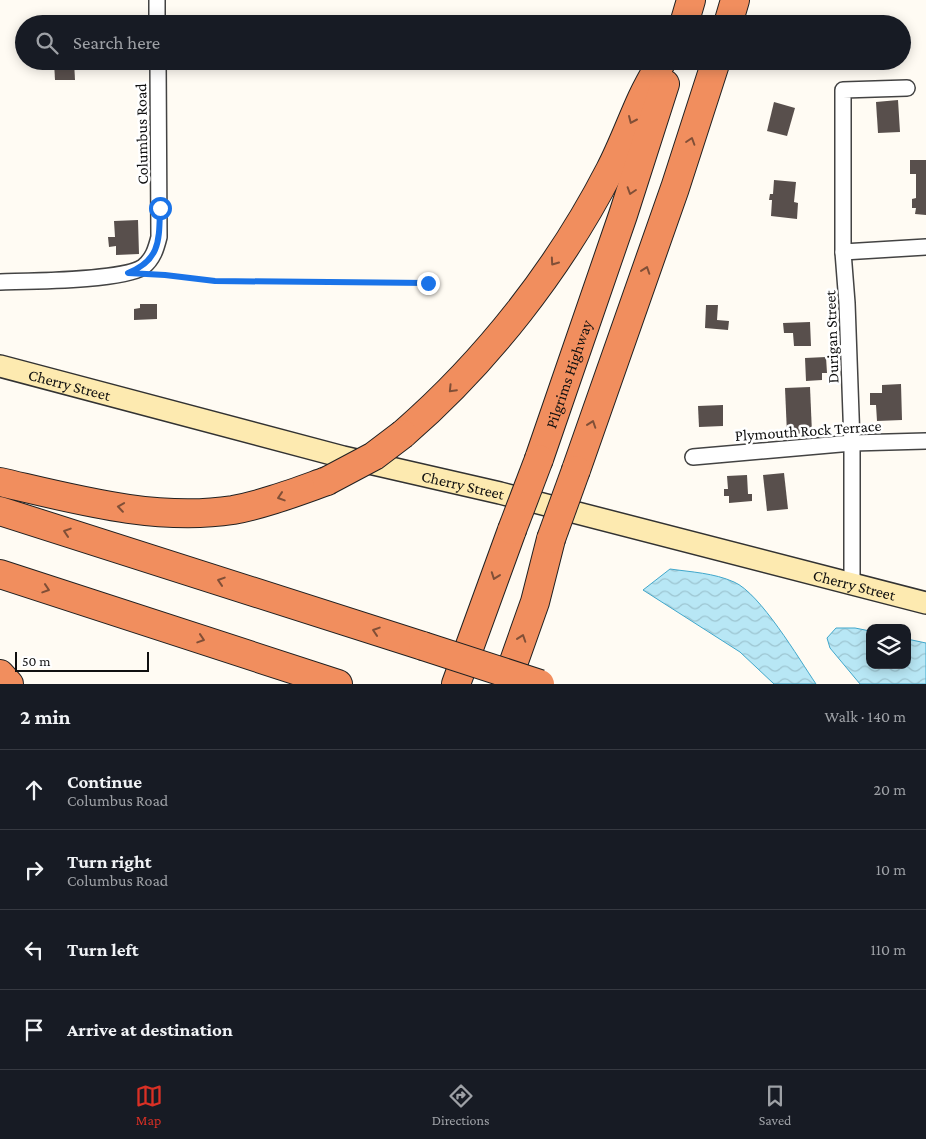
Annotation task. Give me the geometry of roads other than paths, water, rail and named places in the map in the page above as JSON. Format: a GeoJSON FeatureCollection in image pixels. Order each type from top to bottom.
{"type":"FeatureCollection","features":[{"type":"Feature","properties":{"kind":"highway"},"geometry":{"type":"LineString","coordinates":[[731,15],[735,0]]}},
{"type":"Feature","properties":{"kind":"highway"},"geometry":{"type":"LineString","coordinates":[[0,482],[91,502],[154,512],[232,510],[277,498],[327,481],[374,456],[404,434],[439,403],[498,336],[557,258],[610,170],[643,96],[657,70]]}},
{"type":"Feature","properties":{"kind":"highway","name":"Pilgrims Highway"},"geometry":{"type":"LineString","coordinates":[[456,684],[539,459],[623,215],[669,70]]}},
{"type":"Feature","properties":{"kind":"highway"},"geometry":{"type":"LineString","coordinates":[[506,684],[535,602],[552,539],[675,188],[713,70]]}},
{"type":"Feature","properties":{"kind":"highway"},"geometry":{"type":"LineString","coordinates":[[0,511],[540,684]]}},
{"type":"Feature","properties":{"kind":"highway"},"geometry":{"type":"LineString","coordinates":[[0,574],[338,684]]}},
{"type":"Feature","properties":{"kind":"highway"},"geometry":{"type":"LineString","coordinates":[[0,674],[9,684]]}},
{"type":"Feature","properties":{"kind":"main road","name":"Cherry Street"},"geometry":{"type":"LineString","coordinates":[[0,366],[343,456],[500,493],[926,602]]}},
{"type":"Feature","properties":{"kind":"street"},"geometry":{"type":"LineString","coordinates":[[156,0],[157,15]]}},
{"type":"Feature","properties":{"kind":"street","name":"Columbus Road"},"geometry":{"type":"LineString","coordinates":[[0,282],[128,273],[141,268],[149,261],[156,251],[160,237],[158,70]]}},
{"type":"Feature","properties":{"kind":"street","name":"Durigan Street"},"geometry":{"type":"LineString","coordinates":[[852,582],[852,443],[844,252],[842,90],[907,88]]}},
{"type":"Feature","properties":{"kind":"street"},"geometry":{"type":"LineString","coordinates":[[844,252],[926,247]]}},
{"type":"Feature","properties":{"kind":"street","name":"Plymouth Rock Terrace"},"geometry":{"type":"LineString","coordinates":[[693,457],[852,443],[926,441]]}},
{"type":"Feature","properties":{"kind":"water"},"geometry":{"type":"Polygon","coordinates":[[[670,569],[719,577],[734,582],[744,589],[767,613],[816,684],[774,684],[740,652],[643,590],[670,569]]]}},
{"type":"Feature","properties":{"kind":"water"},"geometry":{"type":"Polygon","coordinates":[[[836,628],[866,630],[866,669],[911,669],[911,640],[926,643],[926,684],[860,684],[830,648],[827,638],[836,628]]]}}]}
